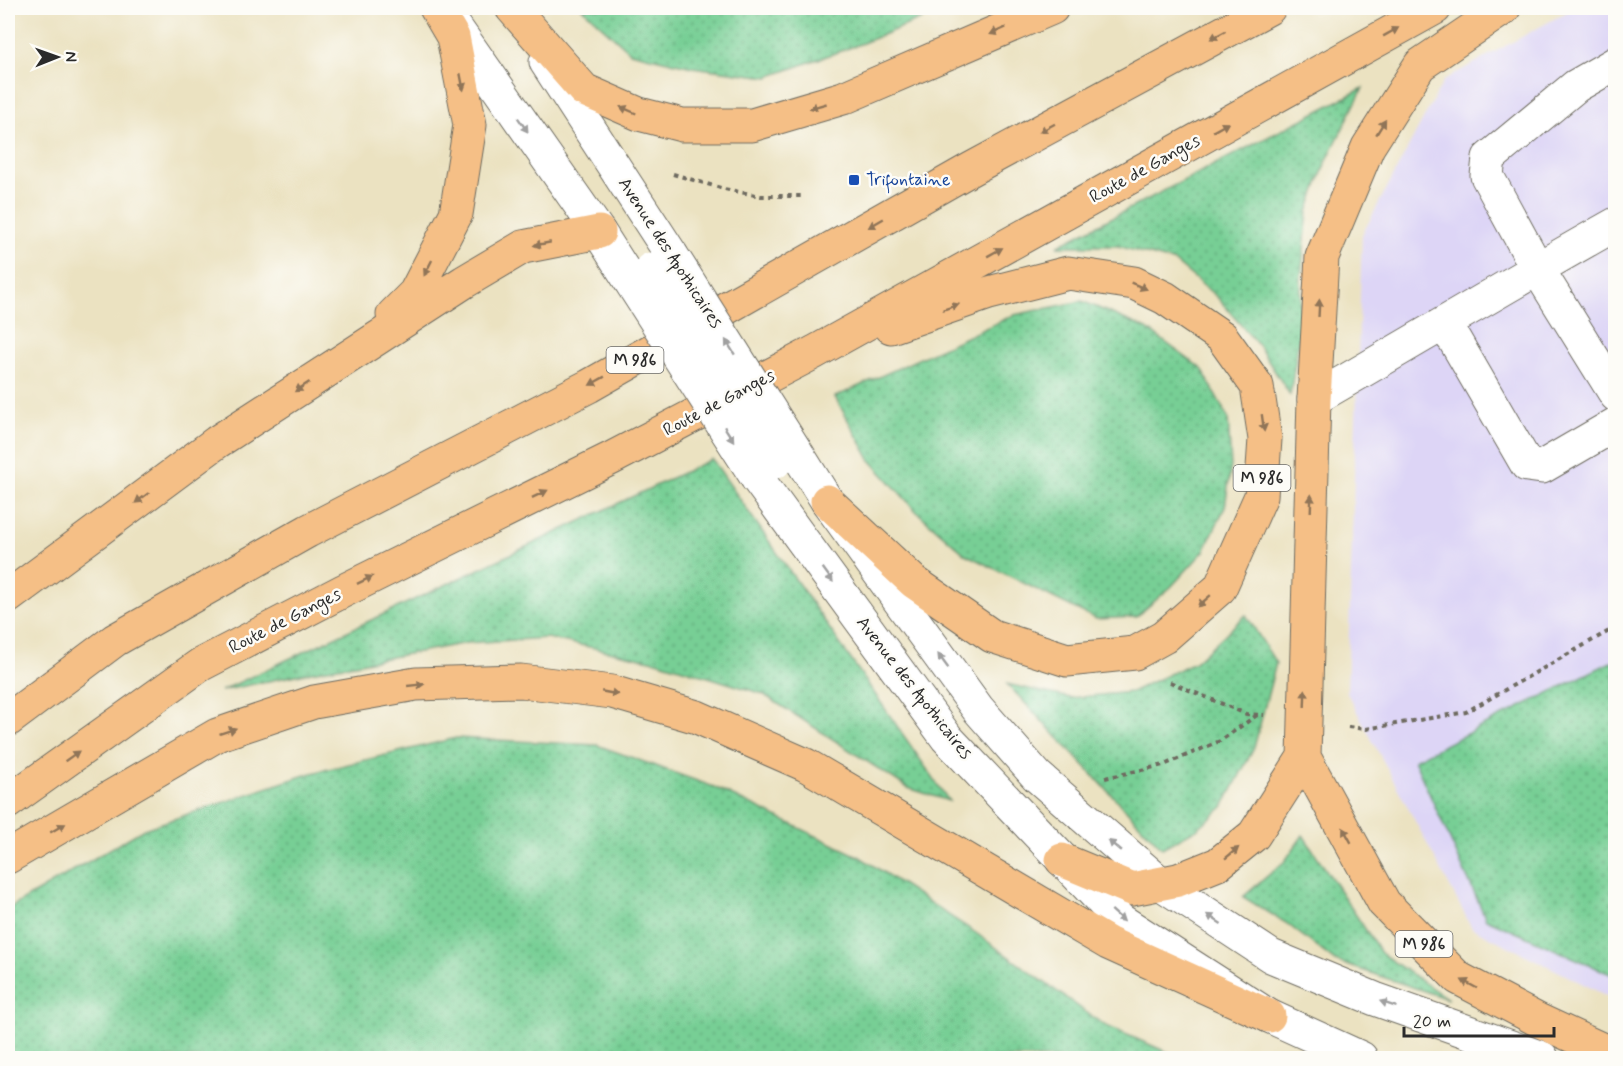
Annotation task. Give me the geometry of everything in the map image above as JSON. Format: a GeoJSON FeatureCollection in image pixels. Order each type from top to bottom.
{"type":"FeatureCollection","features":[{"type":"Feature","properties":{"kind":"main road"},"geometry":{"type":"LineString","coordinates":[[351,355],[415,293],[456,214],[470,125],[453,37],[436,8]]}},
{"type":"Feature","properties":{"kind":"main road"},"geometry":{"type":"LineString","coordinates":[[511,8],[584,90],[639,114],[682,125],[752,125],[843,98],[1052,8]]}},
{"type":"Feature","properties":{"kind":"main road","name":"M 986"},"geometry":{"type":"LineString","coordinates":[[8,720],[115,640],[308,531],[589,386],[971,169],[1269,8]]}},
{"type":"Feature","properties":{"kind":"main road","name":"Route de Ganges"},"geometry":{"type":"LineString","coordinates":[[8,802],[200,665],[612,459],[815,352],[1436,8]]}},
{"type":"Feature","properties":{"kind":"main road","name":"M 986"},"geometry":{"type":"LineString","coordinates":[[1504,8],[1420,65],[1368,147],[1322,257],[1314,399],[1304,757],[1384,903],[1458,978],[1540,1021],[1616,1056]]}},
{"type":"Feature","properties":{"kind":"main road"},"geometry":{"type":"LineString","coordinates":[[8,597],[217,442],[464,282],[523,247],[599,232]]}},
{"type":"Feature","properties":{"kind":"main road","name":"M 986"},"geometry":{"type":"LineString","coordinates":[[815,352],[989,294],[1068,273],[1134,282],[1165,298],[1222,337],[1257,386],[1265,439],[1261,496],[1220,588],[1164,637],[1135,653],[1067,660],[992,636],[914,582],[827,501]]}},
{"type":"Feature","properties":{"kind":"main road"},"geometry":{"type":"LineString","coordinates":[[8,857],[217,735],[314,702],[416,684],[521,681],[612,692],[697,717],[806,765],[1108,943],[1269,1016]]}},
{"type":"Feature","properties":{"kind":"main road"},"geometry":{"type":"LineString","coordinates":[[1062,860],[1132,889],[1178,880],[1218,864],[1254,835],[1304,757]]}},
{"type":"Feature","properties":{"kind":"street","name":"Avenue des Apothicaires"},"geometry":{"type":"LineString","coordinates":[[442,8],[599,232],[650,267],[776,463],[827,501],[978,709],[1037,776],[1160,883],[1271,956],[1375,999],[1542,1059]]}},
{"type":"Feature","properties":{"kind":"street","name":"Avenue des Apothicaires"},"geometry":{"type":"LineString","coordinates":[[511,8],[650,267],[776,463],[947,738],[1120,920],[1269,1016],[1361,1059]]}},
{"type":"Feature","properties":{"kind":"street"},"geometry":{"type":"LineString","coordinates":[[1616,63],[1576,86],[1489,158],[1487,176],[1537,268],[1616,395]]}},
{"type":"Feature","properties":{"kind":"street"},"geometry":{"type":"LineString","coordinates":[[1314,399],[1616,224]]}},
{"type":"Feature","properties":{"kind":"street"},"geometry":{"type":"LineString","coordinates":[[1442,325],[1454,339],[1527,465],[1542,467],[1616,424]]}},
{"type":"Feature","properties":{"kind":"path"},"geometry":{"type":"LineString","coordinates":[[673,174],[724,189],[761,196],[804,195]]}},
{"type":"Feature","properties":{"kind":"path"},"geometry":{"type":"LineString","coordinates":[[1135,653],[1143,671],[1246,714],[1277,716],[1305,723],[1366,729],[1466,712],[1616,627]]}},
{"type":"Feature","properties":{"kind":"path"},"geometry":{"type":"LineString","coordinates":[[1049,786],[1112,777],[1164,765],[1220,741],[1257,714]]}},
{"type":"Feature","properties":{"kind":"shaded area"},"geometry":{"type":"Polygon","coordinates":[[[1574,8],[1615,8],[1615,1000],[1472,928],[1347,693],[1362,235],[1444,80],[1574,8]]]}},
{"type":"Feature","properties":{"kind":"green space"},"geometry":{"type":"Polygon","coordinates":[[[582,8],[948,8],[863,43],[768,77],[692,67],[630,52],[582,8]]]}},
{"type":"Feature","properties":{"kind":"green space"},"geometry":{"type":"Polygon","coordinates":[[[1363,88],[1325,164],[1308,212],[1301,276],[1300,332],[1290,395],[1258,345],[1217,297],[1175,262],[1118,246],[1057,246],[1363,88]]]}},
{"type":"Feature","properties":{"kind":"green space"},"geometry":{"type":"Polygon","coordinates":[[[1082,301],[1147,329],[1202,369],[1228,418],[1231,466],[1225,507],[1204,551],[1171,587],[1136,617],[1096,619],[965,554],[917,512],[871,461],[835,397],[1014,315],[1082,301]]]}},
{"type":"Feature","properties":{"kind":"green space"},"geometry":{"type":"Polygon","coordinates":[[[712,459],[949,801],[908,788],[763,694],[660,662],[547,638],[467,643],[221,691],[712,459]]]}},
{"type":"Feature","properties":{"kind":"green space"},"geometry":{"type":"Polygon","coordinates":[[[1246,615],[1276,663],[1254,748],[1223,807],[1197,829],[1162,848],[1007,684],[1070,698],[1131,692],[1195,662],[1246,615]]]}},
{"type":"Feature","properties":{"kind":"green space"},"geometry":{"type":"Polygon","coordinates":[[[1615,660],[1615,976],[1486,919],[1414,760],[1615,660]]]}},
{"type":"Feature","properties":{"kind":"green space"},"geometry":{"type":"Polygon","coordinates":[[[456,738],[597,745],[714,787],[860,857],[973,931],[1104,1025],[1181,1058],[8,1058],[8,909],[144,829],[308,774],[456,738]]]}},
{"type":"Feature","properties":{"kind":"green space"},"geometry":{"type":"Polygon","coordinates":[[[1303,835],[1381,953],[1448,999],[1335,961],[1286,923],[1243,897],[1285,861],[1303,835]]]}},
{"type":"Feature","properties":{"kind":"place","name":"Trifontaine"},"geometry":{"type":"Point","coordinates":[854,180]}}]}
